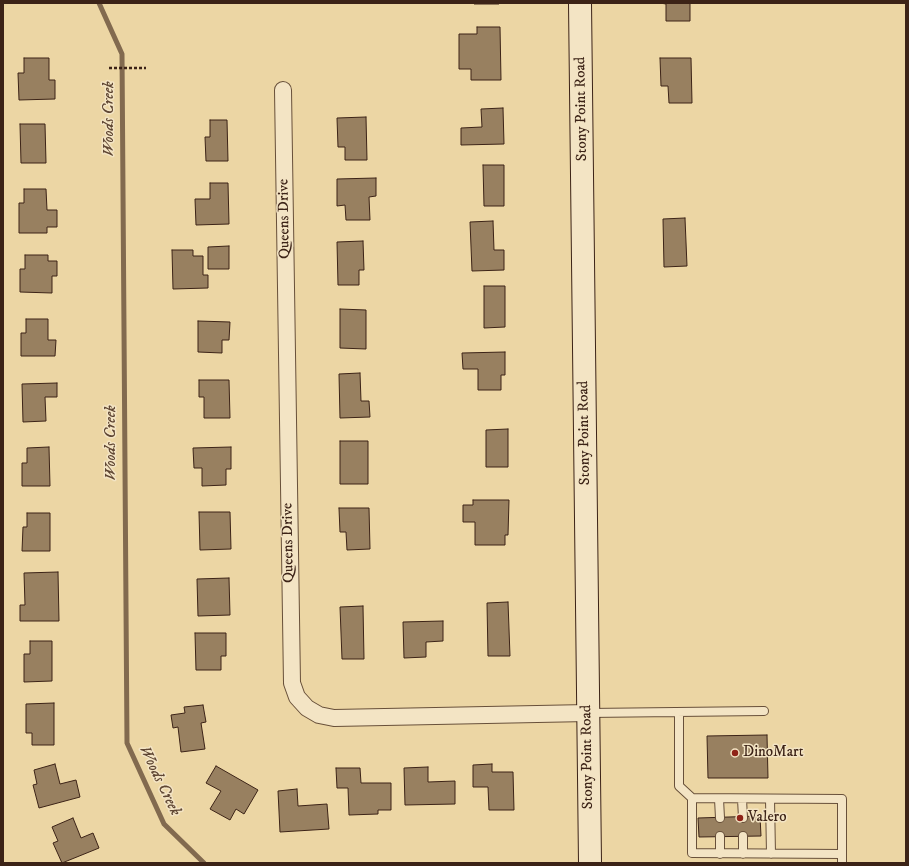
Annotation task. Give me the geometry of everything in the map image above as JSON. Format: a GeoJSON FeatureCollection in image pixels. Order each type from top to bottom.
{"type":"FeatureCollection","features":[{"type":"Feature","properties":{"kind":"street","name":"Stony Point Road"},"geometry":{"type":"LineString","coordinates":[[580,3],[590,863]]}},
{"type":"Feature","properties":{"kind":"street","name":"Queens Drive"},"geometry":{"type":"LineString","coordinates":[[283,90],[292,683],[297,697],[313,712],[319,715],[334,718],[588,713]]}},
{"type":"Feature","properties":{"kind":"lane"},"geometry":{"type":"LineString","coordinates":[[588,713],[764,711]]}},
{"type":"Feature","properties":{"kind":"lane"},"geometry":{"type":"LineString","coordinates":[[679,712],[679,786],[692,798],[842,799],[842,863]]}},
{"type":"Feature","properties":{"kind":"lane"},"geometry":{"type":"LineString","coordinates":[[692,798],[692,854],[842,854]]}},
{"type":"Feature","properties":{"kind":"lane"},"geometry":{"type":"LineString","coordinates":[[719,798],[720,818]]}},
{"type":"Feature","properties":{"kind":"lane"},"geometry":{"type":"LineString","coordinates":[[742,798],[742,818]]}},
{"type":"Feature","properties":{"kind":"lane"},"geometry":{"type":"LineString","coordinates":[[770,798],[771,854]]}},
{"type":"Feature","properties":{"kind":"lane"},"geometry":{"type":"LineString","coordinates":[[720,836],[720,854]]}},
{"type":"Feature","properties":{"kind":"lane"},"geometry":{"type":"LineString","coordinates":[[743,836],[743,854]]}},
{"type":"Feature","properties":{"kind":"path"},"geometry":{"type":"LineString","coordinates":[[109,68],[146,68]]}},
{"type":"Feature","properties":{"kind":"building"},"geometry":{"type":"Polygon","coordinates":[[[499,3],[499,4],[474,4],[499,3]]]}},
{"type":"Feature","properties":{"kind":"building"},"geometry":{"type":"Polygon","coordinates":[[[660,3],[690,3],[690,21],[666,21],[666,4],[660,3]]]}},
{"type":"Feature","properties":{"kind":"building"},"geometry":{"type":"Polygon","coordinates":[[[477,27],[500,27],[501,80],[471,80],[471,69],[459,69],[459,34],[477,34],[477,27]]]}},
{"type":"Feature","properties":{"kind":"building"},"geometry":{"type":"Polygon","coordinates":[[[24,58],[49,58],[49,80],[55,80],[55,99],[19,100],[18,73],[24,73],[24,58]]]}},
{"type":"Feature","properties":{"kind":"building"},"geometry":{"type":"Polygon","coordinates":[[[660,58],[691,58],[692,103],[669,103],[668,86],[661,86],[660,58]]]}},
{"type":"Feature","properties":{"kind":"building"},"geometry":{"type":"Polygon","coordinates":[[[503,108],[504,144],[461,145],[461,128],[482,127],[481,109],[503,108]]]}},
{"type":"Feature","properties":{"kind":"building"},"geometry":{"type":"Polygon","coordinates":[[[366,117],[367,160],[345,160],[345,147],[338,147],[337,118],[366,117]]]}},
{"type":"Feature","properties":{"kind":"building"},"geometry":{"type":"Polygon","coordinates":[[[210,120],[227,120],[228,161],[206,161],[205,137],[210,137],[210,120]]]}},
{"type":"Feature","properties":{"kind":"building"},"geometry":{"type":"Polygon","coordinates":[[[20,124],[45,124],[46,163],[21,163],[20,124]]]}},
{"type":"Feature","properties":{"kind":"building"},"geometry":{"type":"Polygon","coordinates":[[[483,165],[504,165],[504,206],[484,206],[483,165]]]}},
{"type":"Feature","properties":{"kind":"building"},"geometry":{"type":"Polygon","coordinates":[[[376,178],[376,196],[369,197],[370,220],[346,220],[345,205],[337,206],[337,179],[376,178]]]}},
{"type":"Feature","properties":{"kind":"building"},"geometry":{"type":"Polygon","coordinates":[[[210,183],[228,183],[229,224],[196,225],[195,199],[210,199],[210,183]]]}},
{"type":"Feature","properties":{"kind":"building"},"geometry":{"type":"Polygon","coordinates":[[[24,189],[46,189],[47,210],[57,210],[57,227],[47,227],[47,233],[19,233],[19,203],[24,203],[24,189]]]}},
{"type":"Feature","properties":{"kind":"building"},"geometry":{"type":"Polygon","coordinates":[[[685,218],[687,266],[664,267],[663,219],[685,218]]]}},
{"type":"Feature","properties":{"kind":"building"},"geometry":{"type":"Polygon","coordinates":[[[493,221],[494,250],[504,250],[504,270],[472,271],[470,222],[493,221]]]}},
{"type":"Feature","properties":{"kind":"building"},"geometry":{"type":"Polygon","coordinates":[[[363,241],[364,270],[359,270],[359,285],[338,285],[337,242],[363,241]]]}},
{"type":"Feature","properties":{"kind":"building"},"geometry":{"type":"Polygon","coordinates":[[[229,246],[229,269],[208,269],[208,247],[229,246]]]}},
{"type":"Feature","properties":{"kind":"building"},"geometry":{"type":"Polygon","coordinates":[[[172,250],[193,250],[193,256],[203,256],[203,275],[208,275],[208,288],[173,289],[172,250]]]}},
{"type":"Feature","properties":{"kind":"building"},"geometry":{"type":"Polygon","coordinates":[[[25,255],[48,255],[48,261],[57,261],[57,276],[52,276],[52,293],[20,292],[20,269],[25,269],[25,255]]]}},
{"type":"Feature","properties":{"kind":"building"},"geometry":{"type":"Polygon","coordinates":[[[484,286],[505,286],[505,327],[484,328],[484,286]]]}},
{"type":"Feature","properties":{"kind":"building"},"geometry":{"type":"Polygon","coordinates":[[[340,309],[366,310],[366,349],[340,348],[340,309]]]}},
{"type":"Feature","properties":{"kind":"building"},"geometry":{"type":"Polygon","coordinates":[[[26,319],[48,319],[48,340],[56,340],[55,356],[21,356],[21,333],[26,333],[26,319]]]}},
{"type":"Feature","properties":{"kind":"building"},"geometry":{"type":"Polygon","coordinates":[[[198,321],[230,322],[229,340],[222,340],[222,353],[198,352],[198,321]]]}},
{"type":"Feature","properties":{"kind":"building"},"geometry":{"type":"Polygon","coordinates":[[[505,352],[505,375],[501,375],[501,390],[478,390],[478,369],[463,369],[462,353],[505,352]]]}},
{"type":"Feature","properties":{"kind":"building"},"geometry":{"type":"Polygon","coordinates":[[[360,373],[361,401],[369,401],[370,417],[340,418],[339,374],[360,373]]]}},
{"type":"Feature","properties":{"kind":"building"},"geometry":{"type":"Polygon","coordinates":[[[199,380],[229,380],[230,418],[204,418],[204,397],[199,397],[199,380]]]}},
{"type":"Feature","properties":{"kind":"building"},"geometry":{"type":"Polygon","coordinates":[[[57,383],[57,397],[45,397],[46,421],[23,422],[22,384],[57,383]]]}},
{"type":"Feature","properties":{"kind":"building"},"geometry":{"type":"Polygon","coordinates":[[[508,429],[508,467],[486,467],[486,430],[508,429]]]}},
{"type":"Feature","properties":{"kind":"building"},"geometry":{"type":"Polygon","coordinates":[[[340,441],[368,441],[368,484],[340,484],[340,441]]]}},
{"type":"Feature","properties":{"kind":"building"},"geometry":{"type":"Polygon","coordinates":[[[49,447],[50,486],[22,486],[22,463],[27,463],[27,448],[49,447]]]}},
{"type":"Feature","properties":{"kind":"building"},"geometry":{"type":"Polygon","coordinates":[[[231,447],[231,469],[226,469],[226,485],[202,486],[202,468],[194,468],[193,448],[231,447]]]}},
{"type":"Feature","properties":{"kind":"building"},"geometry":{"type":"Polygon","coordinates":[[[473,500],[509,500],[508,535],[505,535],[505,545],[475,545],[475,522],[463,522],[463,505],[473,505],[473,500]]]}},
{"type":"Feature","properties":{"kind":"building"},"geometry":{"type":"Polygon","coordinates":[[[339,508],[369,508],[370,549],[347,550],[346,532],[340,532],[339,508]]]}},
{"type":"Feature","properties":{"kind":"building"},"geometry":{"type":"Polygon","coordinates":[[[199,512],[230,512],[231,549],[200,550],[199,512]]]}},
{"type":"Feature","properties":{"kind":"building"},"geometry":{"type":"Polygon","coordinates":[[[27,513],[50,513],[50,551],[22,551],[23,527],[27,527],[27,513]]]}},
{"type":"Feature","properties":{"kind":"building"},"geometry":{"type":"Polygon","coordinates":[[[58,572],[59,621],[20,621],[20,605],[25,605],[24,573],[58,572]]]}},
{"type":"Feature","properties":{"kind":"building"},"geometry":{"type":"Polygon","coordinates":[[[229,578],[230,615],[198,616],[197,579],[229,578]]]}},
{"type":"Feature","properties":{"kind":"building"},"geometry":{"type":"Polygon","coordinates":[[[508,602],[510,656],[488,656],[487,603],[508,602]]]}},
{"type":"Feature","properties":{"kind":"building"},"geometry":{"type":"Polygon","coordinates":[[[363,606],[364,659],[342,659],[340,607],[363,606]]]}},
{"type":"Feature","properties":{"kind":"building"},"geometry":{"type":"Polygon","coordinates":[[[443,621],[443,641],[426,642],[426,657],[404,658],[403,622],[443,621]]]}},
{"type":"Feature","properties":{"kind":"building"},"geometry":{"type":"Polygon","coordinates":[[[195,633],[226,633],[226,656],[221,656],[221,670],[196,670],[195,633]]]}},
{"type":"Feature","properties":{"kind":"building"},"geometry":{"type":"Polygon","coordinates":[[[30,641],[52,641],[52,681],[24,682],[24,654],[30,654],[30,641]]]}},
{"type":"Feature","properties":{"kind":"building"},"geometry":{"type":"Polygon","coordinates":[[[54,703],[54,745],[32,745],[32,733],[26,733],[26,704],[54,703]]]}},
{"type":"Feature","properties":{"kind":"building"},"geometry":{"type":"Polygon","coordinates":[[[203,705],[206,722],[201,723],[205,749],[181,752],[178,727],[173,728],[171,715],[185,713],[184,707],[203,705]]]}},
{"type":"Feature","properties":{"kind":"building"},"geometry":{"type":"Polygon","coordinates":[[[767,735],[768,778],[708,778],[707,736],[767,735]]]}},
{"type":"Feature","properties":{"kind":"building"},"geometry":{"type":"Polygon","coordinates":[[[55,764],[60,784],[76,780],[80,797],[39,808],[33,785],[37,784],[34,770],[55,764]]]}},
{"type":"Feature","properties":{"kind":"building"},"geometry":{"type":"Polygon","coordinates":[[[492,764],[492,772],[513,772],[514,810],[489,810],[488,787],[473,787],[473,765],[492,764]]]}},
{"type":"Feature","properties":{"kind":"building"},"geometry":{"type":"Polygon","coordinates":[[[216,766],[258,790],[244,814],[236,809],[230,820],[210,809],[221,791],[206,783],[216,766]]]}},
{"type":"Feature","properties":{"kind":"building"},"geometry":{"type":"Polygon","coordinates":[[[428,767],[428,782],[455,781],[455,804],[405,805],[404,768],[428,767]]]}},
{"type":"Feature","properties":{"kind":"building"},"geometry":{"type":"Polygon","coordinates":[[[336,768],[360,768],[361,783],[391,783],[391,810],[378,810],[378,814],[349,815],[348,788],[337,788],[336,768]]]}},
{"type":"Feature","properties":{"kind":"building"},"geometry":{"type":"Polygon","coordinates":[[[297,789],[298,806],[327,804],[329,829],[280,832],[278,791],[297,789]]]}},
{"type":"Feature","properties":{"kind":"building"},"geometry":{"type":"Polygon","coordinates":[[[760,816],[761,836],[699,837],[698,818],[760,816]]]}},
{"type":"Feature","properties":{"kind":"building"},"geometry":{"type":"Polygon","coordinates":[[[73,818],[81,838],[93,833],[99,848],[62,863],[53,843],[58,841],[52,827],[73,818]]]}},
{"type":"Feature","properties":{"kind":"waterway","name":"Woods Creek"},"geometry":{"type":"LineString","coordinates":[[99,3],[122,54],[127,743],[164,824],[204,863]]}},
{"type":"Feature","properties":{"kind":"place","name":"DinoMart"},"geometry":{"type":"Point","coordinates":[735,753]}},
{"type":"Feature","properties":{"kind":"place","name":"Valero"},"geometry":{"type":"Point","coordinates":[740,818]}}]}
